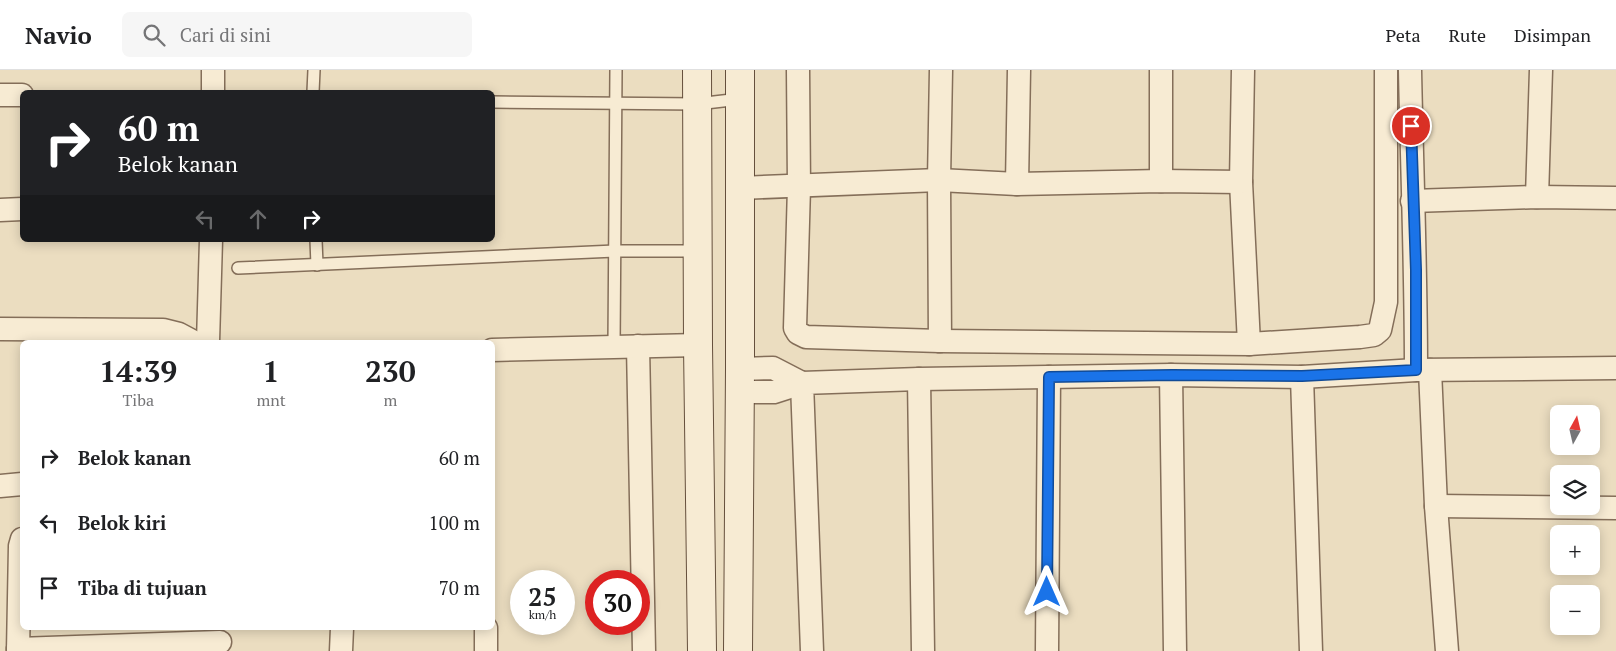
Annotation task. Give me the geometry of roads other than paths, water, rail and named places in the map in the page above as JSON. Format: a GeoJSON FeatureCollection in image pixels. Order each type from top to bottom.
{"type":"FeatureCollection","features":[{"type":"Feature","properties":{"kind":"main road"},"geometry":{"type":"LineString","coordinates":[[697,70],[702,651]]}},
{"type":"Feature","properties":{"kind":"main road"},"geometry":{"type":"LineString","coordinates":[[738,651],[740,70]]}},
{"type":"Feature","properties":{"kind":"street"},"geometry":{"type":"LineString","coordinates":[[213,70],[213,90]]}},
{"type":"Feature","properties":{"kind":"street"},"geometry":{"type":"LineString","coordinates":[[798,70],[799,187],[795,328],[798,333],[806,337],[940,341],[1249,344],[1360,337],[1374,335],[1380,330],[1386,302],[1386,70]]}},
{"type":"Feature","properties":{"kind":"street"},"geometry":{"type":"LineString","coordinates":[[940,341],[939,180],[941,70]]}},
{"type":"Feature","properties":{"kind":"street"},"geometry":{"type":"LineString","coordinates":[[1016,184],[1019,70]]}},
{"type":"Feature","properties":{"kind":"street"},"geometry":{"type":"LineString","coordinates":[[1161,70],[1161,182]]}},
{"type":"Feature","properties":{"kind":"street"},"geometry":{"type":"LineString","coordinates":[[1243,70],[1241,182],[1249,344]]}},
{"type":"Feature","properties":{"kind":"street"},"geometry":{"type":"LineString","coordinates":[[1410,70],[1412,201],[1416,270],[1447,651]]}},
{"type":"Feature","properties":{"kind":"street"},"geometry":{"type":"LineString","coordinates":[[1537,197],[1541,70]]}},
{"type":"Feature","properties":{"kind":"street"},"geometry":{"type":"LineString","coordinates":[[0,95],[20,95]]}},
{"type":"Feature","properties":{"kind":"street"},"geometry":{"type":"LineString","coordinates":[[740,188],[939,180],[1016,184],[1241,182]]}},
{"type":"Feature","properties":{"kind":"street"},"geometry":{"type":"LineString","coordinates":[[1412,201],[1537,197],[1616,198]]}},
{"type":"Feature","properties":{"kind":"street"},"geometry":{"type":"LineString","coordinates":[[0,210],[20,209]]}},
{"type":"Feature","properties":{"kind":"street"},"geometry":{"type":"LineString","coordinates":[[208,340],[211,242]]}},
{"type":"Feature","properties":{"kind":"street"},"geometry":{"type":"LineString","coordinates":[[0,329],[163,330],[179,334],[190,340]]}},
{"type":"Feature","properties":{"kind":"street"},"geometry":{"type":"LineString","coordinates":[[495,350],[698,344]]}},
{"type":"Feature","properties":{"kind":"street"},"geometry":{"type":"LineString","coordinates":[[638,346],[644,651]]}},
{"type":"Feature","properties":{"kind":"street"},"geometry":{"type":"LineString","coordinates":[[740,381],[773,368],[802,383],[1172,375],[1302,376],[1423,370],[1616,368]]}},
{"type":"Feature","properties":{"kind":"street"},"geometry":{"type":"LineString","coordinates":[[1172,375],[1175,651]]}},
{"type":"Feature","properties":{"kind":"street"},"geometry":{"type":"LineString","coordinates":[[1302,376],[1311,651]]}},
{"type":"Feature","properties":{"kind":"street"},"geometry":{"type":"LineString","coordinates":[[1047,651],[1049,377]]}},
{"type":"Feature","properties":{"kind":"street"},"geometry":{"type":"LineString","coordinates":[[918,379],[923,651]]}},
{"type":"Feature","properties":{"kind":"street"},"geometry":{"type":"LineString","coordinates":[[802,383],[812,651]]}},
{"type":"Feature","properties":{"kind":"street"},"geometry":{"type":"LineString","coordinates":[[0,486],[20,484]]}},
{"type":"Feature","properties":{"kind":"street"},"geometry":{"type":"LineString","coordinates":[[1436,506],[1616,508]]}},
{"type":"Feature","properties":{"kind":"street"},"geometry":{"type":"LineString","coordinates":[[20,546],[18,650],[220,640]]}},
{"type":"Feature","properties":{"kind":"street"},"geometry":{"type":"LineString","coordinates":[[341,651],[342,630]]}},
{"type":"Feature","properties":{"kind":"street"},"geometry":{"type":"LineString","coordinates":[[486,630],[486,651]]}},
{"type":"Feature","properties":{"kind":"lane"},"geometry":{"type":"LineString","coordinates":[[313,90],[314,70]]}},
{"type":"Feature","properties":{"kind":"lane"},"geometry":{"type":"LineString","coordinates":[[614,346],[616,70]]}},
{"type":"Feature","properties":{"kind":"lane"},"geometry":{"type":"LineString","coordinates":[[495,102],[697,104],[740,99]]}},
{"type":"Feature","properties":{"kind":"lane"},"geometry":{"type":"LineString","coordinates":[[316,242],[317,265]]}},
{"type":"Feature","properties":{"kind":"lane"},"geometry":{"type":"LineString","coordinates":[[238,268],[615,251],[698,251]]}}]}
